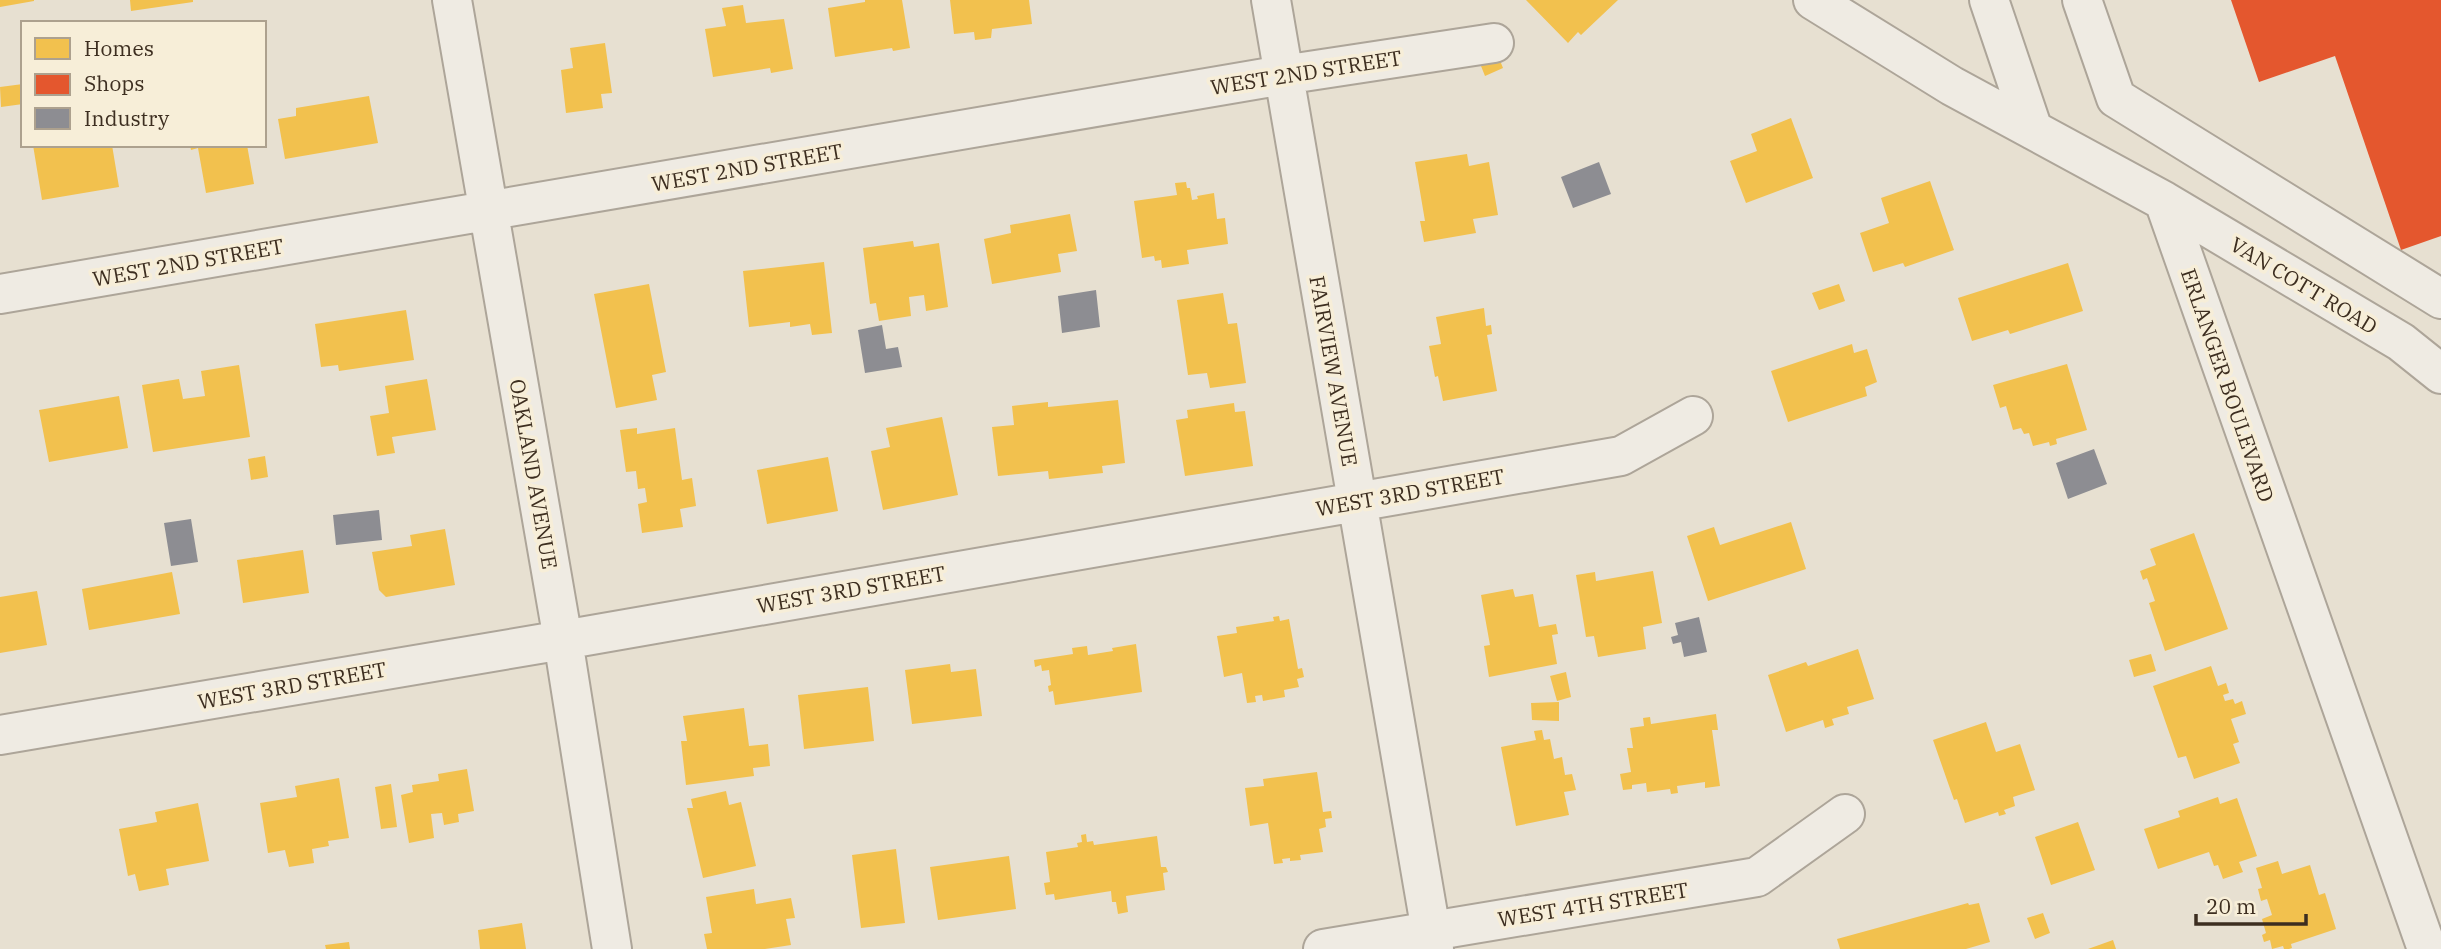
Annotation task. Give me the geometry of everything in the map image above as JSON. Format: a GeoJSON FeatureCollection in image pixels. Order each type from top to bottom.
{"type":"FeatureCollection","features":[{"type":"Feature","properties":{"kind":"street","name":"OAKLAND AVENUE"},"geometry":{"type":"LineString","coordinates":[[452,0],[563,640],[612,949]]}},
{"type":"Feature","properties":{"kind":"street","name":"FAIRVIEW AVENUE"},"geometry":{"type":"LineString","coordinates":[[1271,0],[1432,940]]}},
{"type":"Feature","properties":{"kind":"street"},"geometry":{"type":"LineString","coordinates":[[1989,0],[2033,130]]}},
{"type":"Feature","properties":{"kind":"street"},"geometry":{"type":"LineString","coordinates":[[2082,0],[2116,98],[2441,299]]}},
{"type":"Feature","properties":{"kind":"street"},"geometry":{"type":"LineString","coordinates":[[1826,4],[1952,86],[2164,201]]}},
{"type":"Feature","properties":{"kind":"street","name":"WEST 2ND STREET"},"geometry":{"type":"LineString","coordinates":[[0,293],[1283,75],[1494,43]]}},
{"type":"Feature","properties":{"kind":"street","name":"VAN COTT ROAD"},"geometry":{"type":"LineString","coordinates":[[2164,201],[2400,342],[2441,374]]}},
{"type":"Feature","properties":{"kind":"street","name":"ERLANGER BOULEVARD"},"geometry":{"type":"LineString","coordinates":[[2164,201],[2429,930]]}},
{"type":"Feature","properties":{"kind":"street","name":"WEST 3RD STREET"},"geometry":{"type":"LineString","coordinates":[[0,734],[563,640],[1621,456],[1693,416]]}},
{"type":"Feature","properties":{"kind":"street","name":"WEST 4TH STREET"},"geometry":{"type":"LineString","coordinates":[[1323,949],[1432,940],[1757,877],[1845,814]]}},
{"type":"Feature","properties":{"kind":"building: Homes"},"geometry":{"type":"Polygon","coordinates":[[[0,0],[34,0],[34,1],[0,7],[0,0]]]}},
{"type":"Feature","properties":{"kind":"building: Homes"},"geometry":{"type":"Polygon","coordinates":[[[130,0],[193,0],[193,2],[131,11],[130,0]]]}},
{"type":"Feature","properties":{"kind":"building: Homes"},"geometry":{"type":"Polygon","coordinates":[[[865,0],[902,0],[910,48],[893,51],[892,48],[835,57],[828,8],[865,0]]]}},
{"type":"Feature","properties":{"kind":"building: Homes"},"geometry":{"type":"Polygon","coordinates":[[[950,0],[1029,0],[1032,24],[992,29],[991,38],[975,40],[974,32],[954,34],[950,0]]]}},
{"type":"Feature","properties":{"kind":"building: Homes"},"geometry":{"type":"Polygon","coordinates":[[[1526,0],[1618,0],[1581,35],[1578,32],[1568,43],[1526,0]]]}},
{"type":"Feature","properties":{"kind":"building: Homes"},"geometry":{"type":"Polygon","coordinates":[[[743,5],[746,23],[784,19],[793,69],[771,73],[770,68],[713,77],[705,29],[726,26],[722,8],[743,5]]]}},
{"type":"Feature","properties":{"kind":"building: Homes"},"geometry":{"type":"Polygon","coordinates":[[[605,43],[612,93],[601,94],[603,108],[566,113],[561,70],[573,68],[570,48],[605,43]]]}},
{"type":"Feature","properties":{"kind":"building: Homes"},"geometry":{"type":"Polygon","coordinates":[[[1493,43],[1503,68],[1485,76],[1475,51],[1493,43]]]}},
{"type":"Feature","properties":{"kind":"building: Homes"},"geometry":{"type":"Polygon","coordinates":[[[21,84],[21,104],[1,107],[0,87],[21,84]]]}},
{"type":"Feature","properties":{"kind":"building: Homes"},"geometry":{"type":"Polygon","coordinates":[[[369,96],[378,143],[285,159],[278,119],[296,116],[296,108],[369,96]]]}},
{"type":"Feature","properties":{"kind":"building: Homes"},"geometry":{"type":"Polygon","coordinates":[[[1791,118],[1813,178],[1746,203],[1730,161],[1757,151],[1751,134],[1791,118]]]}},
{"type":"Feature","properties":{"kind":"building: Homes"},"geometry":{"type":"Polygon","coordinates":[[[33,147],[112,147],[119,187],[42,200],[33,147]]]}},
{"type":"Feature","properties":{"kind":"building: Homes"},"geometry":{"type":"Polygon","coordinates":[[[190,147],[247,147],[254,184],[206,193],[198,148],[191,150],[190,147]]]}},
{"type":"Feature","properties":{"kind":"building: Homes"},"geometry":{"type":"Polygon","coordinates":[[[1467,154],[1469,166],[1489,162],[1498,215],[1473,219],[1476,233],[1424,242],[1420,221],[1425,221],[1415,162],[1467,154]]]}},
{"type":"Feature","properties":{"kind":"building: Homes"},"geometry":{"type":"Polygon","coordinates":[[[1930,181],[1954,250],[1905,267],[1903,263],[1873,272],[1860,233],[1889,223],[1881,198],[1930,181]]]}},
{"type":"Feature","properties":{"kind":"building: Homes"},"geometry":{"type":"Polygon","coordinates":[[[1186,182],[1192,200],[1198,199],[1197,196],[1214,193],[1217,219],[1225,218],[1228,244],[1187,250],[1189,264],[1162,268],[1161,260],[1155,261],[1154,256],[1142,258],[1134,201],[1177,195],[1175,183],[1186,182]]]}},
{"type":"Feature","properties":{"kind":"building: Homes"},"geometry":{"type":"Polygon","coordinates":[[[1070,214],[1077,251],[1058,254],[1061,272],[992,284],[984,239],[1011,233],[1010,225],[1070,214]]]}},
{"type":"Feature","properties":{"kind":"building: Homes"},"geometry":{"type":"Polygon","coordinates":[[[913,241],[914,247],[939,243],[948,307],[926,311],[924,295],[909,297],[911,316],[879,321],[876,303],[870,304],[863,248],[913,241]]]}},
{"type":"Feature","properties":{"kind":"building: Homes"},"geometry":{"type":"Polygon","coordinates":[[[824,262],[832,333],[812,335],[810,324],[790,327],[790,322],[749,327],[743,271],[824,262]]]}},
{"type":"Feature","properties":{"kind":"building: Homes"},"geometry":{"type":"Polygon","coordinates":[[[2068,263],[2083,311],[2010,334],[2008,330],[1972,341],[1958,298],[2068,263]]]}},
{"type":"Feature","properties":{"kind":"building: Homes"},"geometry":{"type":"Polygon","coordinates":[[[649,284],[666,372],[652,375],[657,400],[616,408],[594,294],[649,284]]]}},
{"type":"Feature","properties":{"kind":"building: Homes"},"geometry":{"type":"Polygon","coordinates":[[[1839,284],[1845,301],[1819,310],[1812,293],[1839,284]]]}},
{"type":"Feature","properties":{"kind":"building: Homes"},"geometry":{"type":"Polygon","coordinates":[[[1223,293],[1228,324],[1237,323],[1246,383],[1210,388],[1207,373],[1188,375],[1177,300],[1223,293]]]}},
{"type":"Feature","properties":{"kind":"building: Homes"},"geometry":{"type":"Polygon","coordinates":[[[1484,308],[1486,326],[1491,325],[1492,334],[1487,335],[1497,391],[1443,401],[1429,346],[1441,344],[1436,317],[1484,308]]]}},
{"type":"Feature","properties":{"kind":"building: Homes"},"geometry":{"type":"Polygon","coordinates":[[[406,310],[414,360],[339,371],[338,365],[321,367],[315,324],[406,310]]]}},
{"type":"Feature","properties":{"kind":"building: Homes"},"geometry":{"type":"Polygon","coordinates":[[[1852,344],[1854,353],[1867,349],[1877,382],[1865,387],[1867,396],[1788,422],[1771,371],[1852,344]]]}},
{"type":"Feature","properties":{"kind":"building: Homes"},"geometry":{"type":"Polygon","coordinates":[[[2067,364],[2087,430],[2056,439],[2057,444],[2050,446],[2049,442],[2033,446],[2029,433],[2024,434],[2021,428],[2013,430],[2006,406],[2000,408],[1993,385],[2067,364]]]}},
{"type":"Feature","properties":{"kind":"building: Homes"},"geometry":{"type":"Polygon","coordinates":[[[239,365],[250,437],[153,452],[142,385],[179,379],[183,399],[205,396],[201,371],[239,365]]]}},
{"type":"Feature","properties":{"kind":"building: Homes"},"geometry":{"type":"Polygon","coordinates":[[[427,379],[436,430],[392,437],[395,453],[377,456],[370,416],[389,413],[385,386],[427,379]]]}},
{"type":"Feature","properties":{"kind":"building: Homes"},"geometry":{"type":"Polygon","coordinates":[[[119,396],[128,448],[49,462],[39,410],[119,396]]]}},
{"type":"Feature","properties":{"kind":"building: Homes"},"geometry":{"type":"Polygon","coordinates":[[[1118,400],[1125,463],[1102,466],[1103,473],[1049,479],[1048,471],[998,476],[992,427],[1014,425],[1012,406],[1048,402],[1048,407],[1118,400]]]}},
{"type":"Feature","properties":{"kind":"building: Homes"},"geometry":{"type":"Polygon","coordinates":[[[1234,403],[1235,412],[1245,411],[1253,466],[1185,476],[1176,420],[1188,418],[1187,410],[1234,403]]]}},
{"type":"Feature","properties":{"kind":"building: Homes"},"geometry":{"type":"Polygon","coordinates":[[[942,417],[958,495],[883,510],[871,451],[890,447],[886,428],[942,417]]]}},
{"type":"Feature","properties":{"kind":"building: Homes"},"geometry":{"type":"Polygon","coordinates":[[[637,428],[637,434],[675,428],[682,480],[692,478],[696,506],[680,509],[683,527],[642,533],[638,504],[647,502],[645,488],[638,489],[636,471],[626,472],[620,430],[637,428]]]}},
{"type":"Feature","properties":{"kind":"building: Homes"},"geometry":{"type":"Polygon","coordinates":[[[265,456],[268,477],[251,480],[248,459],[265,456]]]}},
{"type":"Feature","properties":{"kind":"building: Homes"},"geometry":{"type":"Polygon","coordinates":[[[828,457],[838,511],[767,524],[757,470],[828,457]]]}},
{"type":"Feature","properties":{"kind":"building: Homes"},"geometry":{"type":"Polygon","coordinates":[[[1791,522],[1806,569],[1708,601],[1687,536],[1714,527],[1720,545],[1791,522]]]}},
{"type":"Feature","properties":{"kind":"building: Homes"},"geometry":{"type":"Polygon","coordinates":[[[445,529],[455,585],[386,597],[379,590],[372,552],[412,546],[410,535],[445,529]]]}},
{"type":"Feature","properties":{"kind":"building: Homes"},"geometry":{"type":"Polygon","coordinates":[[[2194,533],[2228,629],[2165,651],[2149,603],[2155,601],[2147,578],[2143,580],[2140,571],[2156,565],[2150,549],[2194,533]]]}},
{"type":"Feature","properties":{"kind":"building: Homes"},"geometry":{"type":"Polygon","coordinates":[[[303,550],[309,593],[243,603],[237,560],[303,550]]]}},
{"type":"Feature","properties":{"kind":"building: Homes"},"geometry":{"type":"Polygon","coordinates":[[[1653,571],[1662,623],[1643,627],[1646,649],[1598,657],[1594,636],[1586,637],[1576,575],[1595,572],[1596,581],[1653,571]]]}},
{"type":"Feature","properties":{"kind":"building: Homes"},"geometry":{"type":"Polygon","coordinates":[[[172,572],[180,614],[89,630],[82,589],[172,572]]]}},
{"type":"Feature","properties":{"kind":"building: Homes"},"geometry":{"type":"Polygon","coordinates":[[[1513,589],[1515,597],[1533,594],[1539,627],[1556,624],[1558,634],[1552,635],[1557,664],[1489,677],[1484,646],[1490,645],[1481,595],[1513,589]]]}},
{"type":"Feature","properties":{"kind":"building: Homes"},"geometry":{"type":"Polygon","coordinates":[[[37,591],[47,645],[0,653],[0,597],[37,591]]]}},
{"type":"Feature","properties":{"kind":"building: Homes"},"geometry":{"type":"Polygon","coordinates":[[[1279,616],[1280,621],[1289,619],[1298,669],[1302,668],[1304,677],[1297,679],[1299,687],[1284,690],[1285,697],[1263,701],[1262,695],[1255,696],[1256,702],[1247,703],[1242,673],[1224,677],[1217,636],[1237,633],[1236,627],[1274,621],[1273,617],[1279,616]]]}},
{"type":"Feature","properties":{"kind":"building: Homes"},"geometry":{"type":"Polygon","coordinates":[[[1136,644],[1142,692],[1055,705],[1053,691],[1049,692],[1049,670],[1042,671],[1041,665],[1035,667],[1034,660],[1073,654],[1072,648],[1087,646],[1088,655],[1136,644]]]}},
{"type":"Feature","properties":{"kind":"building: Homes"},"geometry":{"type":"Polygon","coordinates":[[[1858,649],[1874,699],[1847,707],[1849,714],[1832,719],[1834,725],[1825,728],[1823,720],[1786,732],[1768,675],[1806,662],[1808,666],[1858,649]]]}},
{"type":"Feature","properties":{"kind":"building: Homes"},"geometry":{"type":"Polygon","coordinates":[[[2151,654],[2156,671],[2134,677],[2129,660],[2151,654]]]}},
{"type":"Feature","properties":{"kind":"building: Homes"},"geometry":{"type":"Polygon","coordinates":[[[950,664],[951,672],[976,669],[982,716],[912,724],[905,670],[950,664]]]}},
{"type":"Feature","properties":{"kind":"building: Homes"},"geometry":{"type":"Polygon","coordinates":[[[2211,666],[2218,686],[2226,683],[2229,693],[2223,695],[2225,701],[2233,699],[2235,704],[2242,701],[2246,714],[2231,719],[2239,742],[2233,744],[2240,763],[2194,779],[2186,756],[2178,758],[2153,686],[2211,666]]]}},
{"type":"Feature","properties":{"kind":"building: Homes"},"geometry":{"type":"Polygon","coordinates":[[[1566,672],[1571,697],[1557,701],[1550,676],[1566,672]]]}},
{"type":"Feature","properties":{"kind":"building: Homes"},"geometry":{"type":"Polygon","coordinates":[[[868,687],[874,741],[804,749],[798,695],[868,687]]]}},
{"type":"Feature","properties":{"kind":"building: Homes"},"geometry":{"type":"Polygon","coordinates":[[[1559,702],[1559,721],[1532,720],[1531,703],[1559,702]]]}},
{"type":"Feature","properties":{"kind":"building: Homes"},"geometry":{"type":"Polygon","coordinates":[[[744,708],[749,746],[768,744],[770,766],[753,768],[754,776],[686,785],[681,741],[687,741],[683,716],[744,708]]]}},
{"type":"Feature","properties":{"kind":"building: Homes"},"geometry":{"type":"Polygon","coordinates":[[[1716,714],[1718,730],[1712,730],[1720,786],[1705,788],[1705,782],[1677,786],[1678,793],[1671,794],[1670,789],[1647,792],[1646,783],[1632,785],[1632,789],[1623,790],[1620,774],[1631,772],[1627,748],[1633,748],[1630,728],[1644,726],[1643,718],[1650,717],[1651,724],[1716,714]]]}},
{"type":"Feature","properties":{"kind":"building: Homes"},"geometry":{"type":"Polygon","coordinates":[[[1986,722],[1996,752],[2020,744],[2035,790],[2013,797],[2015,806],[2004,810],[2006,814],[1999,816],[1998,812],[1965,823],[1933,740],[1986,722]]]}},
{"type":"Feature","properties":{"kind":"building: Homes"},"geometry":{"type":"Polygon","coordinates":[[[1542,730],[1544,740],[1550,739],[1554,759],[1562,757],[1565,775],[1572,774],[1576,790],[1564,792],[1569,815],[1516,826],[1501,747],[1536,740],[1534,731],[1542,730]]]}},
{"type":"Feature","properties":{"kind":"building: Homes"},"geometry":{"type":"Polygon","coordinates":[[[467,769],[474,811],[458,814],[459,822],[444,825],[442,813],[431,814],[434,838],[409,843],[401,795],[413,792],[412,785],[439,781],[438,774],[467,769]]]}},
{"type":"Feature","properties":{"kind":"building: Homes"},"geometry":{"type":"Polygon","coordinates":[[[1317,772],[1323,812],[1331,811],[1332,818],[1325,819],[1326,827],[1319,829],[1323,852],[1300,855],[1301,860],[1282,859],[1283,863],[1274,864],[1268,823],[1250,826],[1245,788],[1264,786],[1263,779],[1317,772]]]}},
{"type":"Feature","properties":{"kind":"building: Homes"},"geometry":{"type":"Polygon","coordinates":[[[339,778],[349,838],[328,841],[329,846],[312,849],[314,863],[289,867],[285,850],[268,853],[260,803],[297,797],[295,786],[339,778]]]}},
{"type":"Feature","properties":{"kind":"building: Homes"},"geometry":{"type":"Polygon","coordinates":[[[391,784],[397,827],[381,829],[375,787],[391,784]]]}},
{"type":"Feature","properties":{"kind":"building: Homes"},"geometry":{"type":"Polygon","coordinates":[[[726,791],[729,805],[741,802],[756,866],[703,878],[687,808],[693,808],[691,799],[726,791]]]}},
{"type":"Feature","properties":{"kind":"building: Homes"},"geometry":{"type":"Polygon","coordinates":[[[2218,797],[2220,804],[2237,798],[2257,856],[2239,862],[2243,872],[2223,879],[2209,852],[2158,869],[2144,829],[2180,817],[2178,811],[2218,797]]]}},
{"type":"Feature","properties":{"kind":"building: Homes"},"geometry":{"type":"Polygon","coordinates":[[[198,803],[209,861],[166,869],[169,885],[139,891],[135,874],[128,876],[119,829],[157,822],[155,812],[198,803]]]}},
{"type":"Feature","properties":{"kind":"building: Homes"},"geometry":{"type":"Polygon","coordinates":[[[2078,822],[2095,870],[2051,885],[2035,837],[2078,822]]]}},
{"type":"Feature","properties":{"kind":"building: Homes"},"geometry":{"type":"Polygon","coordinates":[[[1086,834],[1087,842],[1093,841],[1094,845],[1157,836],[1161,867],[1166,867],[1168,872],[1163,873],[1165,890],[1126,896],[1128,912],[1118,914],[1116,902],[1112,902],[1111,891],[1055,900],[1054,894],[1046,895],[1044,883],[1050,882],[1046,852],[1078,847],[1077,843],[1082,842],[1081,835],[1086,834]]]}},
{"type":"Feature","properties":{"kind":"building: Homes"},"geometry":{"type":"Polygon","coordinates":[[[896,849],[905,923],[861,928],[852,855],[896,849]]]}},
{"type":"Feature","properties":{"kind":"building: Homes"},"geometry":{"type":"Polygon","coordinates":[[[1009,856],[1016,909],[938,920],[930,867],[1009,856]]]}},
{"type":"Feature","properties":{"kind":"building: Homes"},"geometry":{"type":"Polygon","coordinates":[[[2278,861],[2282,874],[2310,865],[2319,895],[2325,893],[2336,929],[2291,944],[2292,948],[2289,949],[2284,949],[2283,946],[2272,949],[2270,940],[2264,942],[2262,935],[2266,933],[2262,919],[2272,915],[2267,899],[2261,901],[2258,889],[2262,888],[2256,868],[2278,861]]]}},
{"type":"Feature","properties":{"kind":"building: Homes"},"geometry":{"type":"Polygon","coordinates":[[[754,889],[756,904],[791,898],[795,918],[786,919],[791,945],[765,949],[707,949],[704,934],[712,933],[706,897],[754,889]]]}},
{"type":"Feature","properties":{"kind":"building: Homes"},"geometry":{"type":"Polygon","coordinates":[[[1968,903],[1979,903],[1990,942],[1966,949],[1840,949],[1837,939],[1968,903]]]}},
{"type":"Feature","properties":{"kind":"building: Homes"},"geometry":{"type":"Polygon","coordinates":[[[2043,913],[2050,933],[2035,939],[2027,918],[2043,913]]]}},
{"type":"Feature","properties":{"kind":"building: Homes"},"geometry":{"type":"Polygon","coordinates":[[[522,923],[526,949],[480,949],[478,930],[522,923]]]}},
{"type":"Feature","properties":{"kind":"building: Homes"},"geometry":{"type":"Polygon","coordinates":[[[2113,940],[2116,949],[2088,949],[2113,940]]]}},
{"type":"Feature","properties":{"kind":"building: Homes"},"geometry":{"type":"Polygon","coordinates":[[[349,942],[350,949],[326,949],[325,945],[349,942]]]}},
{"type":"Feature","properties":{"kind":"building: Shops"},"geometry":{"type":"Polygon","coordinates":[[[2231,0],[2441,0],[2441,236],[2401,250],[2335,56],[2259,82],[2231,0]]]}},
{"type":"Feature","properties":{"kind":"building: Industry"},"geometry":{"type":"Polygon","coordinates":[[[1599,162],[1611,194],[1573,208],[1561,177],[1599,162]]]}},
{"type":"Feature","properties":{"kind":"building: Industry"},"geometry":{"type":"Polygon","coordinates":[[[1096,290],[1100,327],[1062,333],[1058,296],[1096,290]]]}},
{"type":"Feature","properties":{"kind":"building: Industry"},"geometry":{"type":"Polygon","coordinates":[[[882,325],[886,349],[898,347],[902,367],[865,373],[858,330],[882,325]]]}},
{"type":"Feature","properties":{"kind":"building: Industry"},"geometry":{"type":"Polygon","coordinates":[[[2094,449],[2107,484],[2068,499],[2056,463],[2094,449]]]}},
{"type":"Feature","properties":{"kind":"building: Industry"},"geometry":{"type":"Polygon","coordinates":[[[379,510],[382,540],[336,545],[333,515],[379,510]]]}},
{"type":"Feature","properties":{"kind":"building: Industry"},"geometry":{"type":"Polygon","coordinates":[[[191,519],[198,562],[171,566],[164,523],[191,519]]]}},
{"type":"Feature","properties":{"kind":"building: Industry"},"geometry":{"type":"Polygon","coordinates":[[[1699,617],[1707,652],[1684,657],[1681,642],[1673,644],[1671,637],[1678,635],[1675,623],[1699,617]]]}}]}
